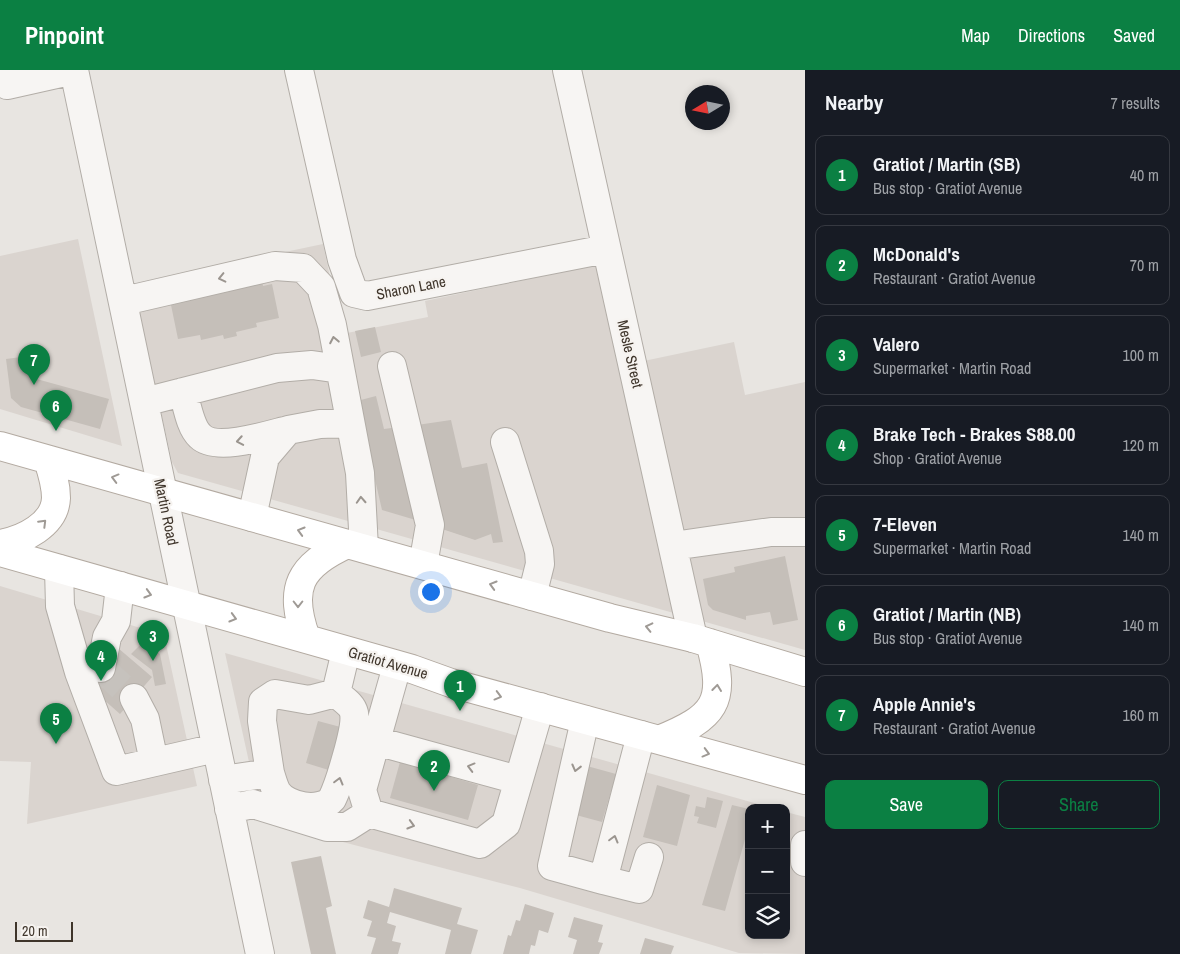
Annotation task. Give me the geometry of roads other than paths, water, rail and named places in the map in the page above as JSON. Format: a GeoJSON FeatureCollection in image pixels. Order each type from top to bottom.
{"type":"FeatureCollection","features":[{"type":"Feature","properties":{"kind":"main road"},"geometry":{"type":"LineString","coordinates":[[0,446],[532,596],[701,640],[805,672]]}},
{"type":"Feature","properties":{"kind":"main road"},"geometry":{"type":"LineString","coordinates":[[0,544],[29,535],[42,525],[51,514],[56,500],[56,484],[48,460]]}},
{"type":"Feature","properties":{"kind":"main road"},"geometry":{"type":"LineString","coordinates":[[306,638],[296,604],[299,588],[306,573],[316,562],[355,546]]}},
{"type":"Feature","properties":{"kind":"main road","name":"Gratiot Avenue"},"geometry":{"type":"LineString","coordinates":[[0,552],[306,638],[346,652],[585,720],[805,780]]}},
{"type":"Feature","properties":{"kind":"main road"},"geometry":{"type":"LineString","coordinates":[[650,738],[696,722],[714,703],[718,690],[718,675],[701,640]]}},
{"type":"Feature","properties":{"kind":"street"},"geometry":{"type":"LineString","coordinates":[[4,70],[7,85],[74,70]]}},
{"type":"Feature","properties":{"kind":"street","name":"Martin Road"},"geometry":{"type":"LineString","coordinates":[[74,70],[260,954]]}},
{"type":"Feature","properties":{"kind":"street","name":"Sharon Lane"},"geometry":{"type":"LineString","coordinates":[[299,70],[342,260],[354,293],[367,296],[606,249]]}},
{"type":"Feature","properties":{"kind":"street","name":"Mesle Street"},"geometry":{"type":"LineString","coordinates":[[567,70],[673,546],[701,640]]}},
{"type":"Feature","properties":{"kind":"street"},"geometry":{"type":"LineString","coordinates":[[124,301],[275,266],[303,268],[321,287],[332,326],[360,473],[355,546]]}},
{"type":"Feature","properties":{"kind":"street"},"geometry":{"type":"LineString","coordinates":[[144,402],[277,368],[312,365],[340,369]]}},
{"type":"Feature","properties":{"kind":"street"},"geometry":{"type":"LineString","coordinates":[[392,366],[430,525],[423,565]]}},
{"type":"Feature","properties":{"kind":"street"},"geometry":{"type":"LineString","coordinates":[[184,392],[199,436],[209,442],[228,443],[320,424],[350,423]]}},
{"type":"Feature","properties":{"kind":"street"},"geometry":{"type":"LineString","coordinates":[[252,517],[265,457],[288,430]]}},
{"type":"Feature","properties":{"kind":"street"},"geometry":{"type":"LineString","coordinates":[[505,442],[539,551],[540,564],[532,596]]}},
{"type":"Feature","properties":{"kind":"street"},"geometry":{"type":"LineString","coordinates":[[673,546],[771,532],[805,532]]}},
{"type":"Feature","properties":{"kind":"street"},"geometry":{"type":"LineString","coordinates":[[59,569],[60,606],[79,672],[116,771],[216,748]]}},
{"type":"Feature","properties":{"kind":"street"},"geometry":{"type":"LineString","coordinates":[[101,668],[107,637],[116,621],[120,586]]}},
{"type":"Feature","properties":{"kind":"street"},"geometry":{"type":"LineString","coordinates":[[336,693],[346,652]]}},
{"type":"Feature","properties":{"kind":"street"},"geometry":{"type":"LineString","coordinates":[[369,813],[362,790],[397,666]]}},
{"type":"Feature","properties":{"kind":"street"},"geometry":{"type":"LineString","coordinates":[[336,693],[350,706],[354,722],[352,735],[332,799],[320,806],[295,804],[278,792],[270,773],[262,721],[262,702],[275,694],[310,700],[336,693]]}},
{"type":"Feature","properties":{"kind":"street"},"geometry":{"type":"LineString","coordinates":[[134,698],[145,719],[154,762]]}},
{"type":"Feature","properties":{"kind":"street"},"geometry":{"type":"LineString","coordinates":[[229,809],[253,804],[328,827],[347,827],[369,813],[480,844],[506,824],[540,707]]}},
{"type":"Feature","properties":{"kind":"street"},"geometry":{"type":"LineString","coordinates":[[585,720],[552,866],[638,889],[649,857]]}},
{"type":"Feature","properties":{"kind":"street"},"geometry":{"type":"LineString","coordinates":[[603,880],[650,738]]}},
{"type":"Feature","properties":{"kind":"street"},"geometry":{"type":"LineString","coordinates":[[376,741],[518,780]]}},
{"type":"Feature","properties":{"kind":"street"},"geometry":{"type":"LineString","coordinates":[[223,780],[270,773]]}},
{"type":"Feature","properties":{"kind":"street"},"geometry":{"type":"LineString","coordinates":[[805,845],[805,862]]}},
{"type":"Feature","properties":{"kind":"tunnel"},"geometry":{"type":"LineString","coordinates":[[101,668],[134,698]]}},
{"type":"Feature","properties":{"kind":"place","name":"Apple Annie's"},"geometry":{"type":"Point","coordinates":[34,385]}},
{"type":"Feature","properties":{"kind":"place","name":"Gratiot / Martin (NB)"},"geometry":{"type":"Point","coordinates":[56,431]}},
{"type":"Feature","properties":{"kind":"place","name":"Valero"},"geometry":{"type":"Point","coordinates":[153,661]}},
{"type":"Feature","properties":{"kind":"place","name":"Brake Tech - Brakes S88.00"},"geometry":{"type":"Point","coordinates":[101,681]}},
{"type":"Feature","properties":{"kind":"place","name":"Gratiot / Martin (SB)"},"geometry":{"type":"Point","coordinates":[460,711]}},
{"type":"Feature","properties":{"kind":"place","name":"7-Eleven"},"geometry":{"type":"Point","coordinates":[56,744]}},
{"type":"Feature","properties":{"kind":"place","name":"McDonald's"},"geometry":{"type":"Point","coordinates":[434,791]}}]}
